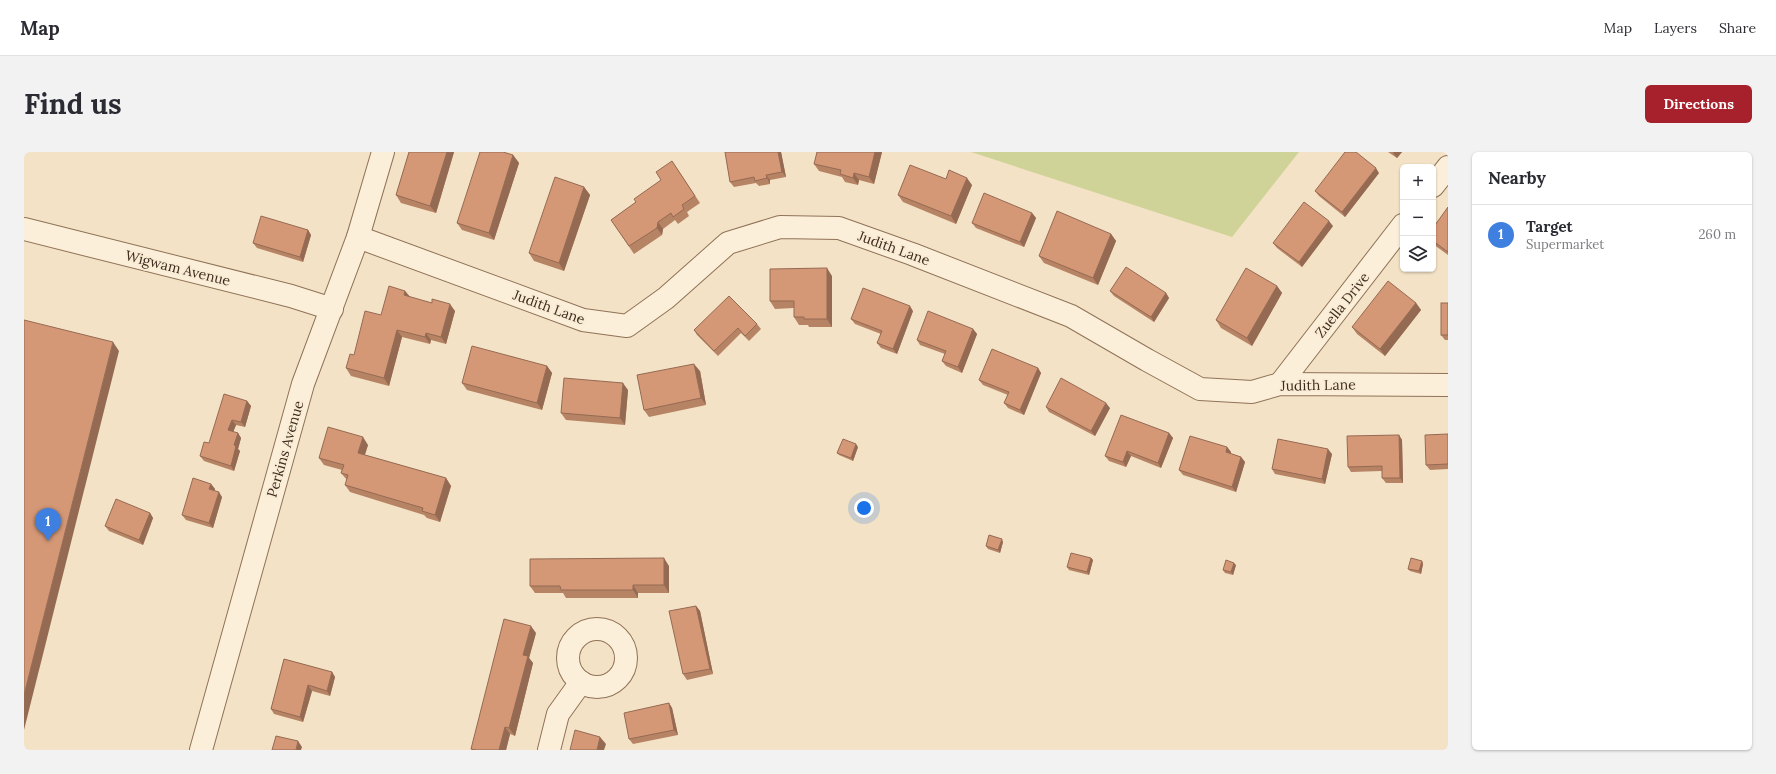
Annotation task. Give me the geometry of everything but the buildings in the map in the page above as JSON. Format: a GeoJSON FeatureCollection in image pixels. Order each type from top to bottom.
{"type":"FeatureCollection","features":[{"type":"Feature","properties":{"kind":"street","name":"Perkins Avenue"},"geometry":{"type":"LineString","coordinates":[[201,750],[303,384],[358,237],[383,152]]}},
{"type":"Feature","properties":{"kind":"street"},"geometry":{"type":"LineString","coordinates":[[1436,182],[1448,167]]}},
{"type":"Feature","properties":{"kind":"street","name":"Judith Lane"},"geometry":{"type":"LineString","coordinates":[[358,237],[586,321],[627,326],[666,298],[728,243],[780,227],[839,228],[912,254],[1071,316],[1200,389],[1252,392],[1280,384],[1448,385]]}},
{"type":"Feature","properties":{"kind":"street","name":"Wigwam Avenue"},"geometry":{"type":"LineString","coordinates":[[24,229],[291,296],[332,309]]}},
{"type":"Feature","properties":{"kind":"street","name":"Zuella Drive"},"geometry":{"type":"LineString","coordinates":[[1280,384],[1400,229]]}},
{"type":"Feature","properties":{"kind":"street"},"geometry":{"type":"LineString","coordinates":[[549,750],[558,714],[581,682]]}},
{"type":"Feature","properties":{"kind":"green space"},"geometry":{"type":"Polygon","coordinates":[[[971,152],[1299,152],[1232,237],[971,152]]]}},
{"type":"Feature","properties":{"kind":"place","name":"Target"},"geometry":{"type":"Point","coordinates":[48,541]}}]}
